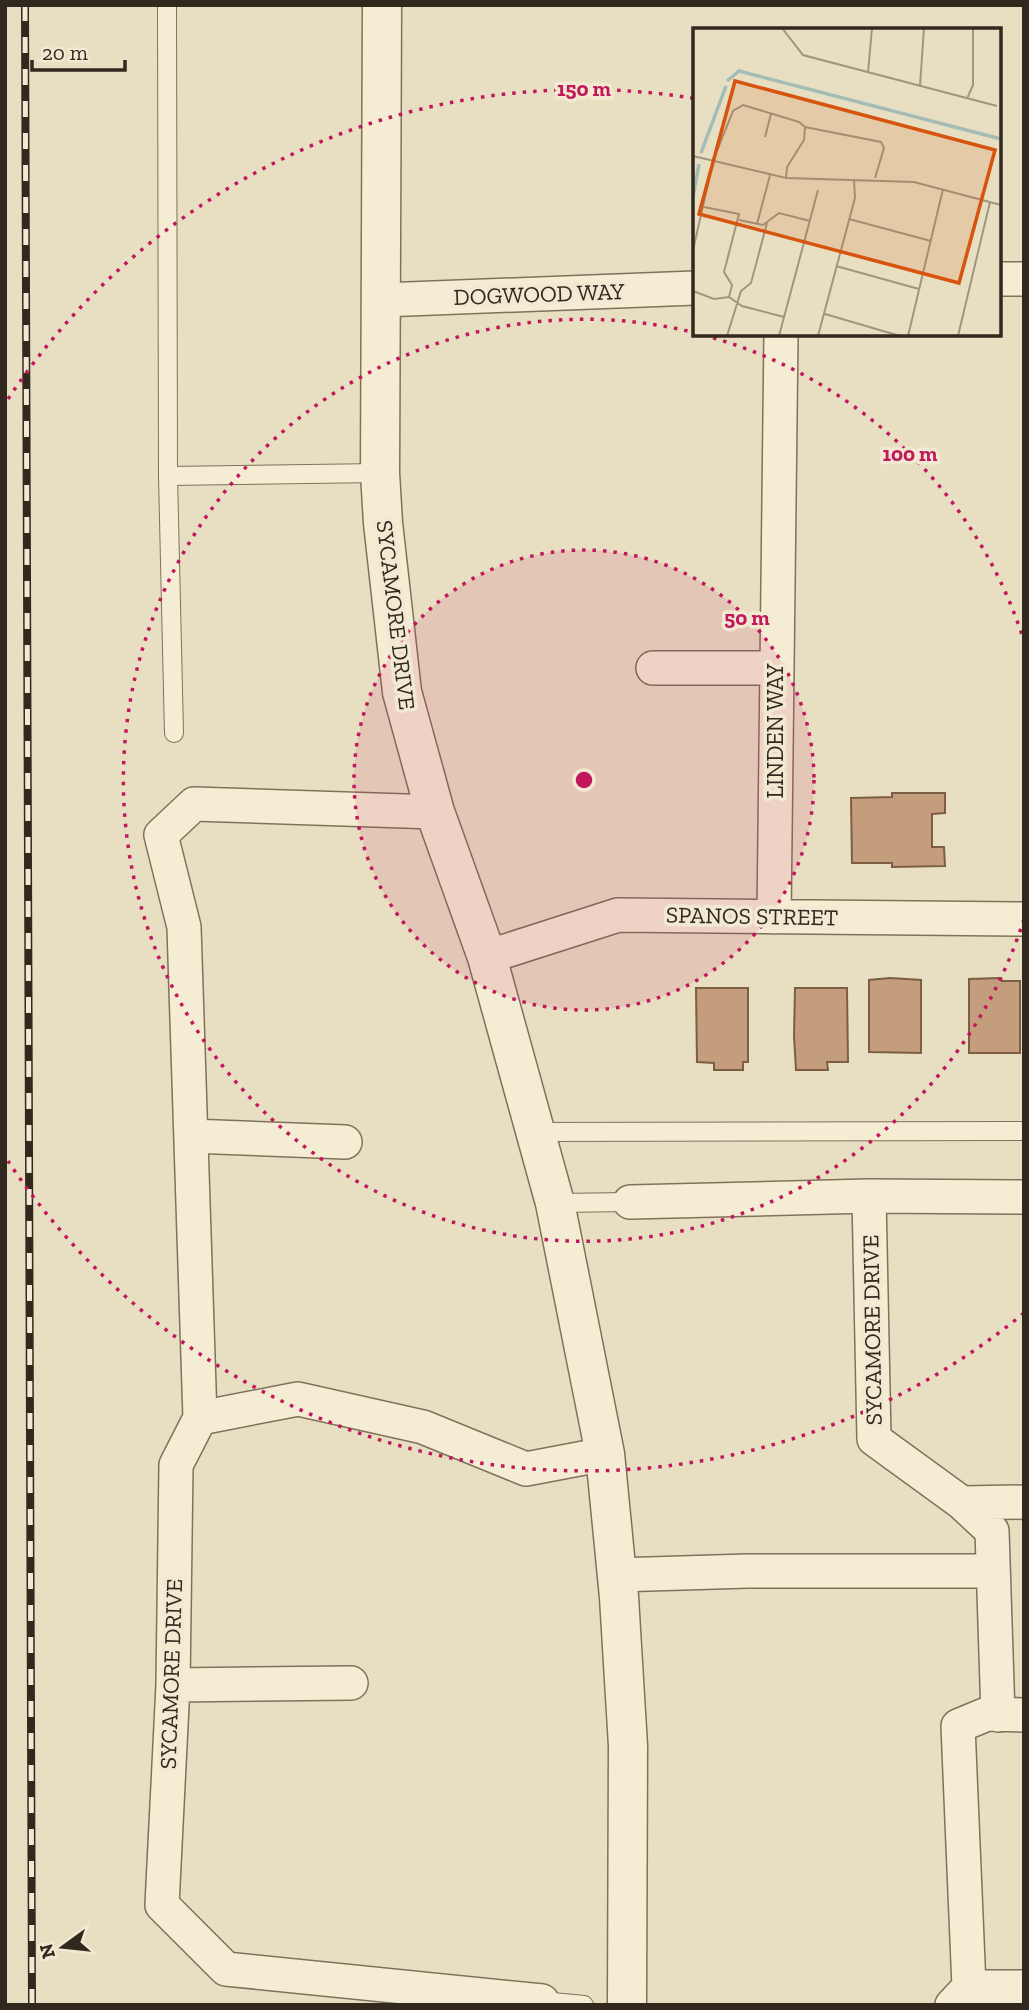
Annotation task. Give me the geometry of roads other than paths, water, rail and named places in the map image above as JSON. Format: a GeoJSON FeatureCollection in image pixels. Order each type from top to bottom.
{"type":"FeatureCollection","features":[{"type":"Feature","properties":{"kind":"street","name":"SYCAMORE DRIVE"},"geometry":{"type":"LineString","coordinates":[[382,5],[380,473],[402,692],[435,812],[488,957],[555,1203],[605,1454],[628,1746],[627,2005]]}},
{"type":"Feature","properties":{"kind":"street"},"geometry":{"type":"LineString","coordinates":[[1001,279],[1024,279]]}},
{"type":"Feature","properties":{"kind":"street","name":"DOGWOOD WAY"},"geometry":{"type":"LineString","coordinates":[[382,300],[693,288]]}},
{"type":"Feature","properties":{"kind":"street","name":"LINDEN WAY"},"geometry":{"type":"LineString","coordinates":[[774,917],[781,336]]}},
{"type":"Feature","properties":{"kind":"street"},"geometry":{"type":"LineString","coordinates":[[653,668],[775,668]]}},
{"type":"Feature","properties":{"kind":"street"},"geometry":{"type":"LineString","coordinates":[[435,812],[194,804],[161,835],[184,927],[200,1418],[298,1399],[422,1427],[526,1469],[605,1454]]}},
{"type":"Feature","properties":{"kind":"street","name":"SPANOS STREET"},"geometry":{"type":"LineString","coordinates":[[488,957],[618,915],[1024,919]]}},
{"type":"Feature","properties":{"kind":"street"},"geometry":{"type":"LineString","coordinates":[[191,1136],[345,1142]]}},
{"type":"Feature","properties":{"kind":"street","name":"SYCAMORE DRIVE"},"geometry":{"type":"LineString","coordinates":[[869,1196],[874,1439],[962,1503],[992,1531],[993,1571],[1011,1715],[987,1714],[958,1726],[961,1996],[1024,1987]]}},
{"type":"Feature","properties":{"kind":"street"},"geometry":{"type":"LineString","coordinates":[[630,1202],[869,1196],[1024,1197]]}},
{"type":"Feature","properties":{"kind":"street","name":"SYCAMORE DRIVE"},"geometry":{"type":"LineString","coordinates":[[200,1418],[176,1465],[173,1685],[162,1905],[226,1969],[542,2001]]}},
{"type":"Feature","properties":{"kind":"street"},"geometry":{"type":"LineString","coordinates":[[962,1503],[1024,1502]]}},
{"type":"Feature","properties":{"kind":"street"},"geometry":{"type":"LineString","coordinates":[[616,1575],[748,1571],[993,1571]]}},
{"type":"Feature","properties":{"kind":"street"},"geometry":{"type":"LineString","coordinates":[[173,1685],[351,1682]]}},
{"type":"Feature","properties":{"kind":"lane"},"geometry":{"type":"LineString","coordinates":[[167,5],[168,476],[174,733]]}},
{"type":"Feature","properties":{"kind":"lane"},"geometry":{"type":"LineString","coordinates":[[168,476],[380,473]]}},
{"type":"Feature","properties":{"kind":"lane"},"geometry":{"type":"LineString","coordinates":[[535,1132],[1024,1131]]}},
{"type":"Feature","properties":{"kind":"lane"},"geometry":{"type":"LineString","coordinates":[[555,1203],[630,1202]]}},
{"type":"Feature","properties":{"kind":"lane","name":"SYCAMORE DRIVE"},"geometry":{"type":"LineString","coordinates":[[542,2001],[584,2005]]}},
{"type":"Feature","properties":{"kind":"railway"},"geometry":{"type":"LineString","coordinates":[[25,5],[32,2005]]}}]}
